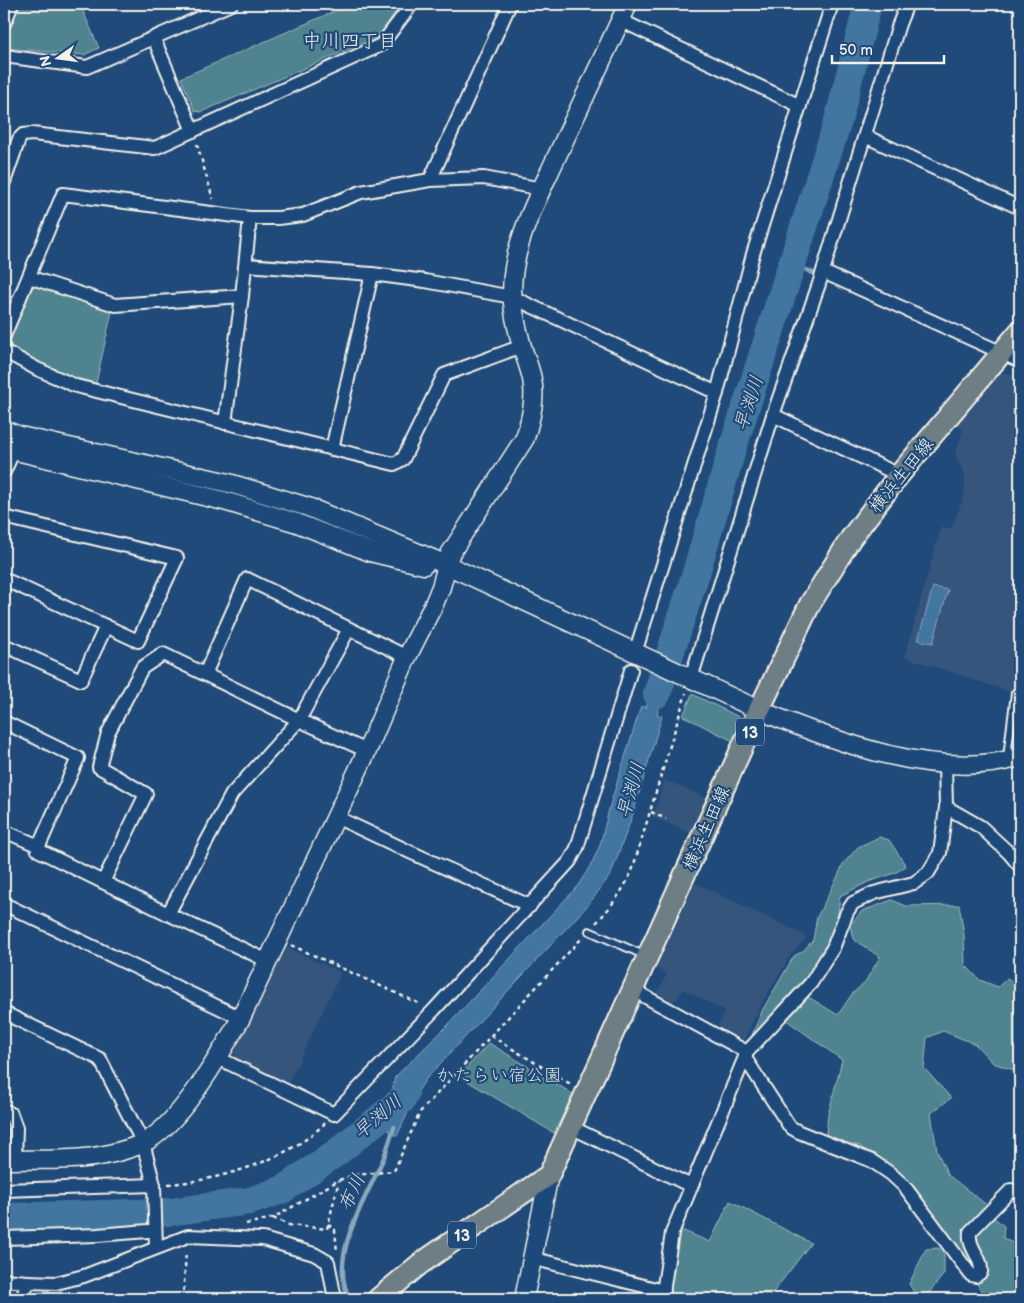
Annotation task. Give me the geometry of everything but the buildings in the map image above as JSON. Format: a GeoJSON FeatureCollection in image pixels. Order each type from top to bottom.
{"type":"FeatureCollection","features":[{"type":"Feature","properties":{"kind":"main road","name":"横浜生田線"},"geometry":{"type":"LineString","coordinates":[[549,1175],[759,710],[810,604],[850,538],[899,475],[1011,357],[1020,331]]}},
{"type":"Feature","properties":{"kind":"main road","name":"13"},"geometry":{"type":"LineString","coordinates":[[378,1299],[420,1264],[549,1175]]}},
{"type":"Feature","properties":{"kind":"street"},"geometry":{"type":"LineString","coordinates":[[4,24],[12,4]]}},
{"type":"Feature","properties":{"kind":"street"},"geometry":{"type":"LineString","coordinates":[[4,56],[87,67],[231,4]]}},
{"type":"Feature","properties":{"kind":"street"},"geometry":{"type":"LineString","coordinates":[[4,182],[17,143],[19,139],[27,134],[155,148],[382,45],[412,4]]}},
{"type":"Feature","properties":{"kind":"street"},"geometry":{"type":"LineString","coordinates":[[430,180],[510,4]]}},
{"type":"Feature","properties":{"kind":"street"},"geometry":{"type":"LineString","coordinates":[[4,1110],[11,1114],[16,1128],[9,1160],[84,1158],[143,1143],[158,1134],[173,1120],[218,1058],[241,1018],[367,751],[407,657],[434,604],[450,554],[525,438],[534,400],[532,378],[516,322],[512,297],[517,253],[521,238],[542,189],[628,4]]}},
{"type":"Feature","properties":{"kind":"street"},"geometry":{"type":"LineString","coordinates":[[218,1058],[334,1114],[434,1010],[570,861],[577,848],[717,393],[754,254],[832,4]]}},
{"type":"Feature","properties":{"kind":"street"},"geometry":{"type":"LineString","coordinates":[[691,681],[773,415],[822,272],[899,24],[907,4]]}},
{"type":"Feature","properties":{"kind":"street"},"geometry":{"type":"LineString","coordinates":[[620,20],[800,106]]}},
{"type":"Feature","properties":{"kind":"street"},"geometry":{"type":"LineString","coordinates":[[154,39],[194,131]]}},
{"type":"Feature","properties":{"kind":"street"},"geometry":{"type":"LineString","coordinates":[[865,136],[1020,208]]}},
{"type":"Feature","properties":{"kind":"street"},"geometry":{"type":"LineString","coordinates":[[4,336],[63,194],[250,218],[284,218],[303,215],[361,192],[430,180],[484,178],[542,189]]}},
{"type":"Feature","properties":{"kind":"street"},"geometry":{"type":"LineString","coordinates":[[225,423],[246,265],[250,218]]}},
{"type":"Feature","properties":{"kind":"street"},"geometry":{"type":"LineString","coordinates":[[246,265],[372,274],[425,281],[512,297],[717,393]]}},
{"type":"Feature","properties":{"kind":"street"},"geometry":{"type":"LineString","coordinates":[[822,272],[1011,357]]}},
{"type":"Feature","properties":{"kind":"street"},"geometry":{"type":"LineString","coordinates":[[332,450],[372,274]]}},
{"type":"Feature","properties":{"kind":"street"},"geometry":{"type":"LineString","coordinates":[[29,277],[115,305],[242,296]]}},
{"type":"Feature","properties":{"kind":"street"},"geometry":{"type":"LineString","coordinates":[[4,351],[37,370],[76,386],[390,464],[401,462],[403,459],[444,375],[522,346]]}},
{"type":"Feature","properties":{"kind":"street"},"geometry":{"type":"LineString","coordinates":[[773,415],[899,475]]}},
{"type":"Feature","properties":{"kind":"street"},"geometry":{"type":"LineString","coordinates":[[4,430],[13,445],[251,508],[297,523],[370,552],[425,566],[447,565],[633,662],[691,681],[800,728],[855,746],[895,756],[945,763],[980,764],[1013,759]]}},
{"type":"Feature","properties":{"kind":"street"},"geometry":{"type":"LineString","coordinates":[[4,472],[13,445]]}},
{"type":"Feature","properties":{"kind":"street"},"geometry":{"type":"LineString","coordinates":[[4,517],[177,558],[138,641],[4,579]]}},
{"type":"Feature","properties":{"kind":"street"},"geometry":{"type":"LineString","coordinates":[[205,674],[247,579],[407,657]]}},
{"type":"Feature","properties":{"kind":"street"},"geometry":{"type":"LineString","coordinates":[[4,645],[81,680],[106,626]]}},
{"type":"Feature","properties":{"kind":"street"},"geometry":{"type":"LineString","coordinates":[[168,914],[232,794],[299,720],[349,628]]}},
{"type":"Feature","properties":{"kind":"street"},"geometry":{"type":"LineString","coordinates":[[104,882],[146,794],[99,766],[108,733],[142,668],[163,654],[367,751]]}},
{"type":"Feature","properties":{"kind":"street"},"geometry":{"type":"LineString","coordinates":[[4,722],[78,758],[38,850],[268,961]]}},
{"type":"Feature","properties":{"kind":"street"},"geometry":{"type":"LineString","coordinates":[[531,1258],[663,1295],[672,1233],[746,1055],[811,984],[833,948],[847,912],[854,902],[874,894],[914,883],[928,873],[940,853],[946,807],[945,763]]}},
{"type":"Feature","properties":{"kind":"street"},"geometry":{"type":"LineString","coordinates":[[946,807],[981,827],[1020,866]]}},
{"type":"Feature","properties":{"kind":"street"},"geometry":{"type":"LineString","coordinates":[[336,816],[410,852],[530,906]]}},
{"type":"Feature","properties":{"kind":"street"},"geometry":{"type":"LineString","coordinates":[[4,831],[39,846]]}},
{"type":"Feature","properties":{"kind":"street"},"geometry":{"type":"LineString","coordinates":[[4,904],[241,1018]]}},
{"type":"Feature","properties":{"kind":"street"},"geometry":{"type":"LineString","coordinates":[[633,990],[746,1055],[790,1127],[872,1161],[891,1174],[905,1187],[971,1275],[976,1276],[981,1272],[982,1264],[969,1241],[970,1232],[1011,1190],[1020,1192]]}},
{"type":"Feature","properties":{"kind":"street"},"geometry":{"type":"LineString","coordinates":[[4,1013],[100,1059],[143,1143],[154,1185],[152,1231],[156,1247]]}},
{"type":"Feature","properties":{"kind":"street"},"geometry":{"type":"LineString","coordinates":[[571,1127],[691,1186]]}},
{"type":"Feature","properties":{"kind":"street"},"geometry":{"type":"LineString","coordinates":[[524,1299],[549,1175]]}},
{"type":"Feature","properties":{"kind":"street"},"geometry":{"type":"LineString","coordinates":[[4,1190],[154,1185]]}},
{"type":"Feature","properties":{"kind":"street"},"geometry":{"type":"LineString","coordinates":[[4,1238],[97,1236],[152,1231]]}},
{"type":"Feature","properties":{"kind":"street"},"geometry":{"type":"LineString","coordinates":[[4,1280],[56,1283],[84,1276],[188,1236],[264,1239],[306,1251],[328,1262],[335,1299]]}},
{"type":"Feature","properties":{"kind":"street"},"geometry":{"type":"LineString","coordinates":[[22,1299],[28,1282]]}},
{"type":"Feature","properties":{"kind":"lane"},"geometry":{"type":"LineString","coordinates":[[1013,759],[1015,693]]}},
{"type":"Feature","properties":{"kind":"lane"},"geometry":{"type":"LineString","coordinates":[[590,931],[647,957]]}},
{"type":"Feature","properties":{"kind":"path"},"geometry":{"type":"LineString","coordinates":[[198,145],[211,193]]}},
{"type":"Feature","properties":{"kind":"path"},"geometry":{"type":"LineString","coordinates":[[246,1224],[273,1218],[339,1180],[354,1175],[394,1171],[420,1112],[605,914],[625,886],[651,812],[691,681]]}},
{"type":"Feature","properties":{"kind":"path"},"geometry":{"type":"LineString","coordinates":[[651,812],[666,819]]}},
{"type":"Feature","properties":{"kind":"path"},"geometry":{"type":"LineString","coordinates":[[279,939],[434,1010]]}},
{"type":"Feature","properties":{"kind":"path"},"geometry":{"type":"LineString","coordinates":[[491,1036],[578,1089]]}},
{"type":"Feature","properties":{"kind":"path"},"geometry":{"type":"LineString","coordinates":[[154,1185],[196,1181],[252,1166],[300,1143],[317,1131],[334,1114]]}},
{"type":"Feature","properties":{"kind":"path"},"geometry":{"type":"LineString","coordinates":[[273,1218],[289,1225],[327,1228],[339,1180]]}},
{"type":"Feature","properties":{"kind":"path"},"geometry":{"type":"LineString","coordinates":[[328,1224],[335,1230],[338,1256]]}},
{"type":"Feature","properties":{"kind":"path"},"geometry":{"type":"LineString","coordinates":[[183,1299],[186,1244]]}},
{"type":"Feature","properties":{"kind":"shaded area"},"geometry":{"type":"Polygon","coordinates":[[[1000,373],[1008,373],[1020,377],[1020,695],[905,657],[941,526],[951,529],[964,497],[965,475],[955,454],[963,430],[956,424],[1000,373]]]}},
{"type":"Feature","properties":{"kind":"shaded area"},"geometry":{"type":"Polygon","coordinates":[[[665,780],[711,800],[695,835],[653,817],[665,780]]]}},
{"type":"Feature","properties":{"kind":"shaded area"},"geometry":{"type":"Polygon","coordinates":[[[695,883],[807,936],[792,953],[761,1005],[744,1040],[718,1026],[725,1011],[683,989],[672,1003],[657,993],[667,974],[656,968],[695,883]]]}},
{"type":"Feature","properties":{"kind":"shaded area"},"geometry":{"type":"Polygon","coordinates":[[[286,947],[341,973],[289,1082],[237,1060],[234,1054],[286,947]]]}},
{"type":"Feature","properties":{"kind":"green space"},"geometry":{"type":"Polygon","coordinates":[[[17,4],[80,4],[99,48],[84,55],[5,48],[4,34],[17,4]]]}},
{"type":"Feature","properties":{"kind":"green space"},"geometry":{"type":"Polygon","coordinates":[[[351,4],[401,4],[378,37],[201,112],[195,111],[181,78],[351,4]]]}},
{"type":"Feature","properties":{"kind":"green space"},"geometry":{"type":"Polygon","coordinates":[[[33,286],[112,311],[96,383],[50,368],[8,344],[33,286]]]}},
{"type":"Feature","properties":{"kind":"green space"},"geometry":{"type":"Polygon","coordinates":[[[692,694],[741,718],[743,723],[735,742],[683,716],[692,694]]]}},
{"type":"Feature","properties":{"kind":"green space"},"geometry":{"type":"Polygon","coordinates":[[[879,837],[889,840],[906,866],[895,873],[868,882],[840,896],[838,914],[829,944],[821,961],[758,1035],[752,1035],[763,1009],[794,956],[803,951],[813,940],[817,917],[843,864],[858,847],[879,837]]]}},
{"type":"Feature","properties":{"kind":"green space"},"geometry":{"type":"Polygon","coordinates":[[[892,900],[906,906],[959,905],[964,934],[965,965],[980,980],[998,987],[1007,978],[1020,985],[1020,1072],[993,1063],[975,1044],[943,1031],[927,1038],[924,1068],[951,1098],[931,1113],[937,1151],[948,1175],[988,1206],[967,1231],[980,1264],[975,1274],[908,1181],[896,1170],[860,1146],[831,1140],[826,1133],[828,1115],[842,1060],[782,1017],[805,995],[838,1015],[852,994],[865,982],[880,957],[853,939],[850,925],[862,911],[892,900]]]}},
{"type":"Feature","properties":{"kind":"green space","name":"かたらい宿公園"},"geometry":{"type":"Polygon","coordinates":[[[489,1043],[573,1094],[554,1133],[459,1076],[489,1043]]]}},
{"type":"Feature","properties":{"kind":"green space"},"geometry":{"type":"Polygon","coordinates":[[[730,1201],[811,1243],[768,1299],[668,1299],[679,1229],[710,1242],[730,1201]]]}},
{"type":"Feature","properties":{"kind":"green space"},"geometry":{"type":"Polygon","coordinates":[[[992,1216],[1004,1226],[1003,1238],[1020,1247],[1020,1299],[997,1299],[982,1291],[974,1278],[984,1273],[975,1242],[976,1233],[992,1216]]]}},
{"type":"Feature","properties":{"kind":"green space"},"geometry":{"type":"Polygon","coordinates":[[[939,1248],[944,1254],[944,1274],[929,1293],[928,1299],[918,1299],[909,1284],[926,1249],[939,1248]]]}},
{"type":"Feature","properties":{"kind":"water"},"geometry":{"type":"Polygon","coordinates":[[[933,587],[948,590],[933,643],[918,640],[933,587]]]}},
{"type":"Feature","properties":{"kind":"water"},"geometry":{"type":"Polygon","coordinates":[[[657,669],[669,674],[657,714],[662,716],[633,814],[611,874],[589,904],[426,1079],[418,1091],[397,1136],[388,1130],[394,1113],[384,1124],[373,1108],[386,1099],[392,1090],[395,1077],[446,1027],[577,887],[591,865],[600,845],[610,805],[641,706],[646,708],[657,669]]]}},
{"type":"Feature","properties":{"kind":"waterway","name":"早渕川"},"geometry":{"type":"LineString","coordinates":[[657,694],[696,573],[732,450],[838,121],[868,4]]}},
{"type":"Feature","properties":{"kind":"waterway"},"geometry":{"type":"LineString","coordinates":[[792,263],[813,273]]}},
{"type":"Feature","properties":{"kind":"waterway","name":"早渕川"},"geometry":{"type":"LineString","coordinates":[[4,1217],[169,1212],[250,1201],[282,1190],[336,1153],[402,1100],[405,1094]]}},
{"type":"Feature","properties":{"kind":"waterway","name":"布川"},"geometry":{"type":"LineString","coordinates":[[350,1299],[344,1282],[343,1265],[346,1246],[360,1208],[384,1157],[394,1127]]}},
{"type":"Feature","properties":{"kind":"district","name":"中川四丁目"},"geometry":{"type":"Point","coordinates":[350,40]}}]}
